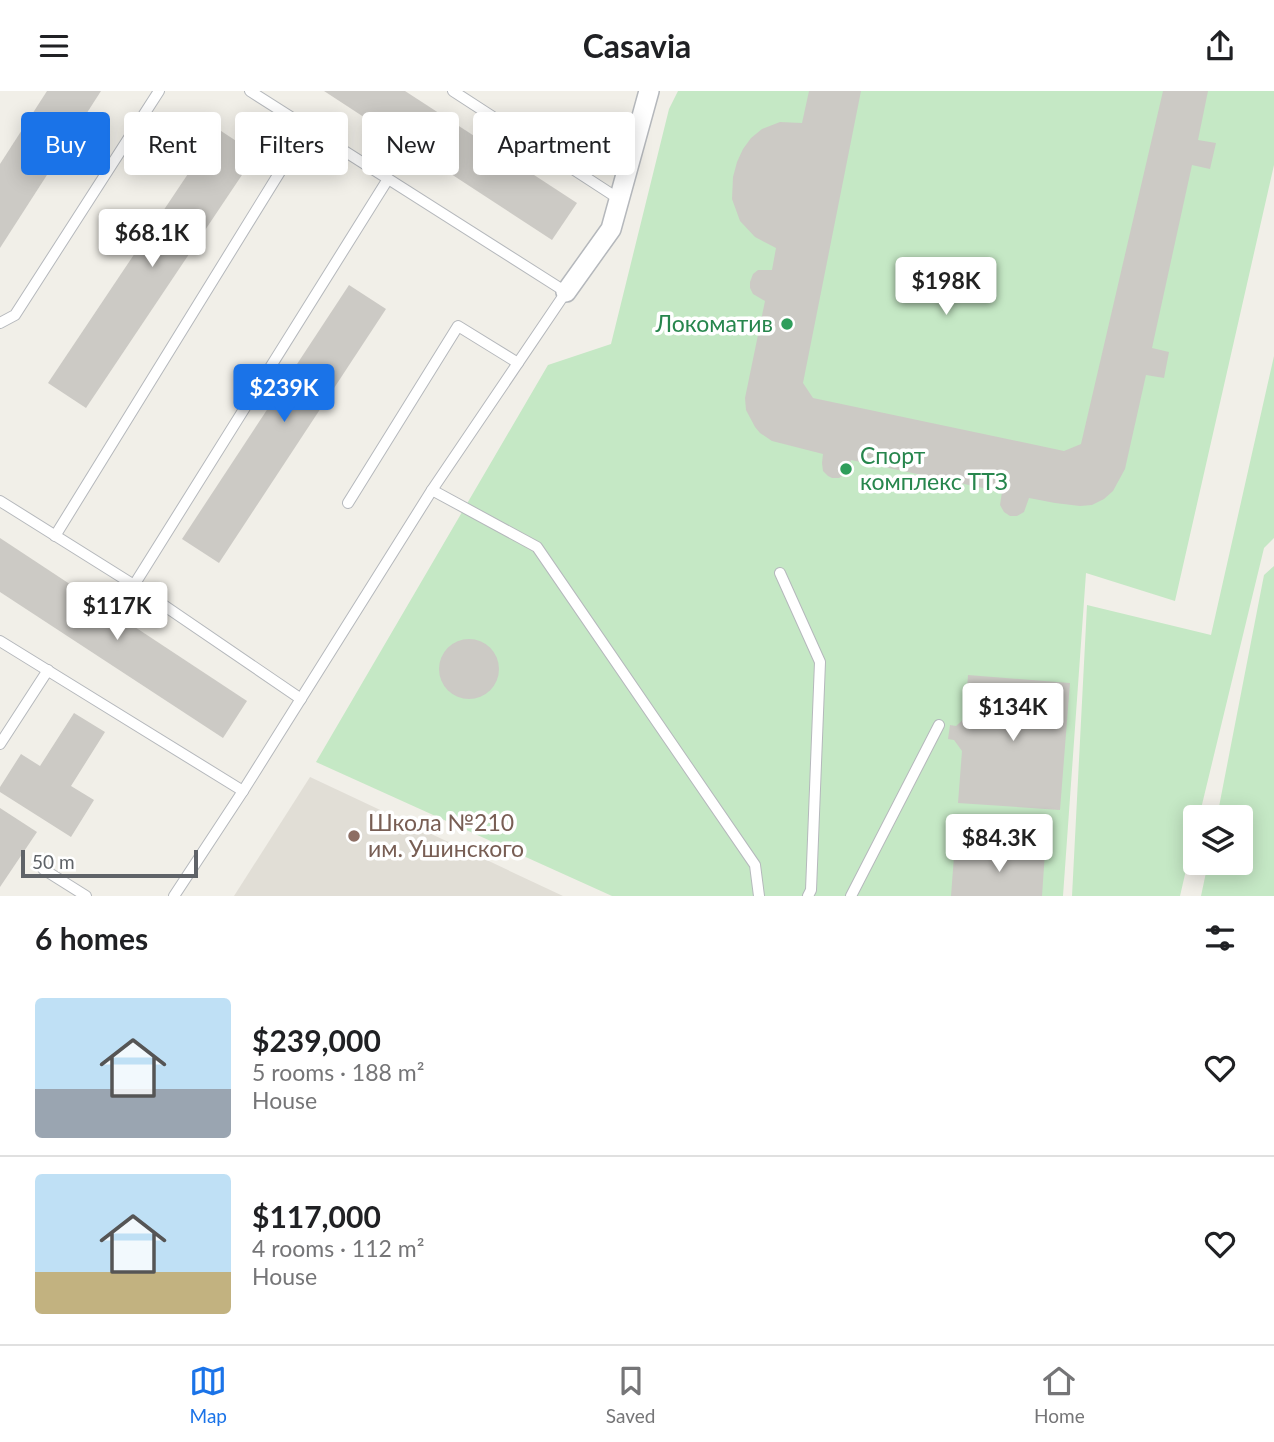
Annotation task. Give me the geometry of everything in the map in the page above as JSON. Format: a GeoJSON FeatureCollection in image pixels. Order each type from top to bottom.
{"type":"FeatureCollection","features":[{"type":"Feature","properties":{"kind":"street"},"geometry":{"type":"LineString","coordinates":[[566,292],[611,229],[649,91]]}},
{"type":"Feature","properties":{"kind":"lane"},"geometry":{"type":"LineString","coordinates":[[0,323],[15,315],[159,91]]}},
{"type":"Feature","properties":{"kind":"lane"},"geometry":{"type":"LineString","coordinates":[[250,91],[282,112]]}},
{"type":"Feature","properties":{"kind":"lane"},"geometry":{"type":"LineString","coordinates":[[453,91],[619,199]]}},
{"type":"Feature","properties":{"kind":"lane"},"geometry":{"type":"LineString","coordinates":[[174,896],[432,490],[566,292],[348,154]]}},
{"type":"Feature","properties":{"kind":"lane"},"geometry":{"type":"LineString","coordinates":[[55,535],[278,175]]}},
{"type":"Feature","properties":{"kind":"lane"},"geometry":{"type":"LineString","coordinates":[[134,585],[388,179]]}},
{"type":"Feature","properties":{"kind":"lane"},"geometry":{"type":"LineString","coordinates":[[348,503],[458,326],[518,363]]}},
{"type":"Feature","properties":{"kind":"lane"},"geometry":{"type":"LineString","coordinates":[[432,490],[537,547],[755,865],[759,896]]}},
{"type":"Feature","properties":{"kind":"lane"},"geometry":{"type":"LineString","coordinates":[[0,501],[134,585],[301,699]]}},
{"type":"Feature","properties":{"kind":"lane"},"geometry":{"type":"LineString","coordinates":[[780,573],[820,662],[811,890],[808,896]]}},
{"type":"Feature","properties":{"kind":"lane"},"geometry":{"type":"LineString","coordinates":[[0,641],[243,791]]}},
{"type":"Feature","properties":{"kind":"lane"},"geometry":{"type":"LineString","coordinates":[[0,744],[48,670]]}},
{"type":"Feature","properties":{"kind":"lane"},"geometry":{"type":"LineString","coordinates":[[851,896],[939,726]]}},
{"type":"Feature","properties":{"kind":"lane"},"geometry":{"type":"LineString","coordinates":[[43,869],[86,896]]}},
{"type":"Feature","properties":{"kind":"shaded area","name":"Школа №210 им. Ушинского"},"geometry":{"type":"Polygon","coordinates":[[[310,777],[563,896],[234,896],[310,777]]]}},
{"type":"Feature","properties":{"kind":"green space","name":"Спорт комплекс ТТЗ"},"geometry":{"type":"Polygon","coordinates":[[[678,91],[1274,91],[1274,165],[1175,601],[1086,573],[1063,896],[612,896],[316,762],[548,365],[611,344],[669,109],[678,91]]]}},
{"type":"Feature","properties":{"kind":"green space"},"geometry":{"type":"Polygon","coordinates":[[[1274,356],[1274,538],[1264,548],[1202,805],[1183,805],[1185,875],[1180,896],[1072,896],[1087,605],[1211,635],[1274,356]]]}},
{"type":"Feature","properties":{"kind":"green space"},"geometry":{"type":"Polygon","coordinates":[[[1274,566],[1274,896],[1201,896],[1205,875],[1253,875],[1253,805],[1219,805],[1264,575],[1274,566]]]}},
{"type":"Feature","properties":{"kind":"building"},"geometry":{"type":"Polygon","coordinates":[[[47,91],[101,91],[87,112],[33,112],[47,91]]]}},
{"type":"Feature","properties":{"kind":"building"},"geometry":{"type":"Polygon","coordinates":[[[324,91],[405,91],[437,112],[362,112],[362,116],[324,91]]]}},
{"type":"Feature","properties":{"kind":"building","name":"Локоматив"},"geometry":{"type":"Polygon","coordinates":[[[809,91],[861,91],[803,383],[813,398],[1064,451],[1081,444],[1163,91],[1208,91],[1198,140],[1216,143],[1210,169],[1192,165],[1152,348],[1169,352],[1164,378],[1146,375],[1125,469],[1113,491],[1104,499],[1092,505],[1080,506],[1029,498],[1024,512],[1010,516],[1000,505],[1002,492],[851,460],[846,474],[832,478],[823,471],[823,454],[772,441],[755,427],[746,410],[745,398],[765,301],[753,294],[750,282],[758,270],[772,270],[776,248],[755,237],[740,221],[732,199],[733,177],[743,149],[762,129],[780,122],[802,123],[809,91]]]}},
{"type":"Feature","properties":{"kind":"building"},"geometry":{"type":"Polygon","coordinates":[[[459,126],[473,135],[473,175],[534,175],[577,203],[552,240],[453,175],[459,175],[459,126]]]}},
{"type":"Feature","properties":{"kind":"building"},"geometry":{"type":"Polygon","coordinates":[[[21,131],[21,175],[47,175],[0,248],[0,164],[21,131]]]}},
{"type":"Feature","properties":{"kind":"building"},"geometry":{"type":"Polygon","coordinates":[[[221,131],[235,140],[235,175],[242,175],[86,408],[48,383],[187,175],[221,175],[221,131]]]}},
{"type":"Feature","properties":{"kind":"building"},"geometry":{"type":"Polygon","coordinates":[[[349,285],[386,309],[219,563],[182,539],[349,285]]]}},
{"type":"Feature","properties":{"kind":"building"},"geometry":{"type":"Polygon","coordinates":[[[0,538],[247,701],[223,738],[0,592],[0,538]]]}},
{"type":"Feature","properties":{"kind":"building"},"geometry":{"type":"Polygon","coordinates":[[[469,639],[490,648],[499,669],[490,690],[469,699],[448,690],[439,669],[448,648],[469,639]]]}},
{"type":"Feature","properties":{"kind":"building"},"geometry":{"type":"Polygon","coordinates":[[[968,675],[1070,683],[1060,810],[958,803],[962,751],[954,740],[948,739],[950,725],[956,726],[965,718],[968,675]]]}},
{"type":"Feature","properties":{"kind":"building"},"geometry":{"type":"Polygon","coordinates":[[[74,713],[105,732],[71,786],[94,800],[71,837],[0,792],[0,787],[21,754],[40,766],[74,713]]]}},
{"type":"Feature","properties":{"kind":"building"},"geometry":{"type":"Polygon","coordinates":[[[0,808],[37,832],[0,887],[0,808]]]}},
{"type":"Feature","properties":{"kind":"building"},"geometry":{"type":"Polygon","coordinates":[[[978,848],[1045,852],[1042,896],[951,896],[954,856],[977,857],[978,848]]]}},
{"type":"Feature","properties":{"kind":"place","name":"Локоматив"},"geometry":{"type":"Point","coordinates":[787,324]}},
{"type":"Feature","properties":{"kind":"place","name":"Спорт комплекс ТТЗ"},"geometry":{"type":"Point","coordinates":[846,469]}},
{"type":"Feature","properties":{"kind":"place","name":"Школа №210 им. Ушинского"},"geometry":{"type":"Point","coordinates":[354,836]}}]}
